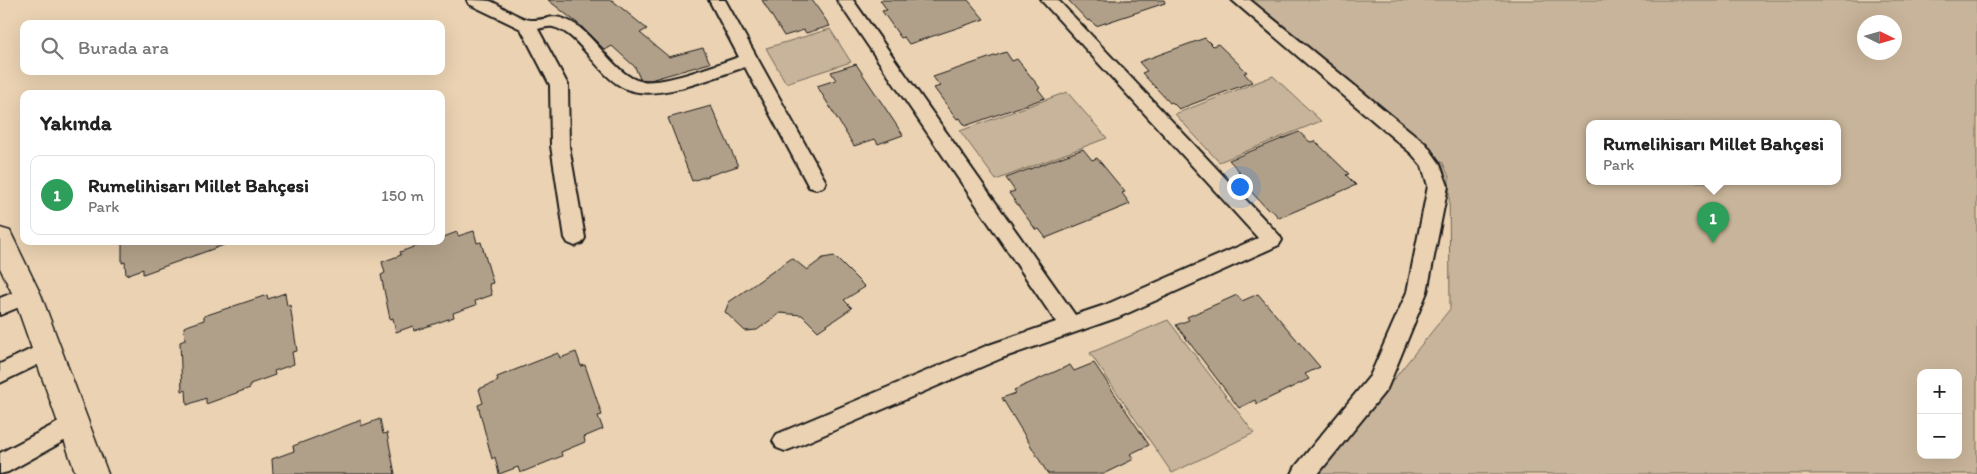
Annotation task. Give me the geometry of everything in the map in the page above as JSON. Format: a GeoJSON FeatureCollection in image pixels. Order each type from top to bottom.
{"type":"FeatureCollection","features":[{"type":"Feature","properties":{"kind":"main road"},"geometry":{"type":"LineString","coordinates":[[0,238],[27,295],[92,474]]}},
{"type":"Feature","properties":{"kind":"street"},"geometry":{"type":"LineString","coordinates":[[475,0],[528,26],[554,22],[567,26],[621,77],[634,86],[655,87],[750,59]]}},
{"type":"Feature","properties":{"kind":"street"},"geometry":{"type":"LineString","coordinates":[[718,0],[816,182]]}},
{"type":"Feature","properties":{"kind":"street"},"geometry":{"type":"LineString","coordinates":[[845,0],[1070,325]]}},
{"type":"Feature","properties":{"kind":"street"},"geometry":{"type":"LineString","coordinates":[[785,441],[994,352],[1112,311],[1272,240],[1049,0]]}},
{"type":"Feature","properties":{"kind":"street"},"geometry":{"type":"LineString","coordinates":[[1240,0],[1419,149],[1431,164],[1438,186],[1417,292],[1379,382],[1304,474]]}},
{"type":"Feature","properties":{"kind":"street"},"geometry":{"type":"LineString","coordinates":[[528,26],[559,85],[560,146],[575,238]]}},
{"type":"Feature","properties":{"kind":"street"},"geometry":{"type":"LineString","coordinates":[[0,307],[27,295]]}},
{"type":"Feature","properties":{"kind":"street"},"geometry":{"type":"LineString","coordinates":[[0,374],[46,351]]}},
{"type":"Feature","properties":{"kind":"street"},"geometry":{"type":"LineString","coordinates":[[0,465],[74,424]]}},
{"type":"Feature","properties":{"kind":"shaded area"},"geometry":{"type":"Polygon","coordinates":[[[1247,0],[1977,0],[1977,474],[1318,474],[1450,309],[1449,177],[1443,163],[1247,0]]]}},
{"type":"Feature","properties":{"kind":"shaded area"},"geometry":{"type":"Polygon","coordinates":[[[830,29],[851,62],[786,83],[766,48],[830,29]]]}},
{"type":"Feature","properties":{"kind":"shaded area"},"geometry":{"type":"Polygon","coordinates":[[[1273,76],[1321,121],[1219,162],[1175,114],[1273,76]]]}},
{"type":"Feature","properties":{"kind":"shaded area"},"geometry":{"type":"Polygon","coordinates":[[[1067,92],[1107,138],[996,180],[960,131],[1067,92]]]}},
{"type":"Feature","properties":{"kind":"shaded area"},"geometry":{"type":"Polygon","coordinates":[[[1168,320],[1254,433],[1172,473],[1090,353],[1168,320]]]}},
{"type":"Feature","properties":{"kind":"building"},"geometry":{"type":"Polygon","coordinates":[[[548,0],[612,0],[647,29],[640,33],[669,57],[703,48],[710,63],[650,80],[640,79],[635,67],[612,46],[605,50],[581,26],[548,0]]]}},
{"type":"Feature","properties":{"kind":"building"},"geometry":{"type":"Polygon","coordinates":[[[762,0],[812,0],[830,26],[806,33],[804,30],[784,36],[762,0]]]}},
{"type":"Feature","properties":{"kind":"building"},"geometry":{"type":"Polygon","coordinates":[[[880,0],[968,0],[984,19],[909,44],[904,37],[901,38],[882,11],[887,10],[880,0]]]}},
{"type":"Feature","properties":{"kind":"building"},"geometry":{"type":"Polygon","coordinates":[[[1068,0],[1164,0],[1165,3],[1096,26],[1090,20],[1088,21],[1068,0]]]}},
{"type":"Feature","properties":{"kind":"building"},"geometry":{"type":"Polygon","coordinates":[[[1205,38],[1213,46],[1218,44],[1247,72],[1244,73],[1252,82],[1179,109],[1172,102],[1170,103],[1142,73],[1147,71],[1139,62],[1205,38]]]}},
{"type":"Feature","properties":{"kind":"building"},"geometry":{"type":"Polygon","coordinates":[[[1006,52],[1012,61],[1017,59],[1040,88],[1038,89],[1045,98],[965,126],[960,118],[957,119],[934,88],[940,86],[933,77],[1006,52]]]}},
{"type":"Feature","properties":{"kind":"building"},"geometry":{"type":"Polygon","coordinates":[[[856,64],[903,135],[878,144],[875,139],[854,146],[817,86],[836,80],[831,72],[856,64]]]}},
{"type":"Feature","properties":{"kind":"building"},"geometry":{"type":"Polygon","coordinates":[[[711,106],[738,166],[692,181],[668,118],[711,106]]]}},
{"type":"Feature","properties":{"kind":"building"},"geometry":{"type":"Polygon","coordinates":[[[1299,132],[1310,142],[1315,141],[1349,174],[1346,175],[1356,185],[1279,218],[1271,209],[1268,210],[1235,174],[1240,172],[1229,160],[1299,132]]]}},
{"type":"Feature","properties":{"kind":"building"},"geometry":{"type":"Polygon","coordinates":[[[1083,149],[1092,160],[1097,158],[1125,192],[1122,193],[1130,204],[1046,238],[1039,229],[1036,230],[1009,193],[1015,191],[1006,178],[1083,149]]]}},
{"type":"Feature","properties":{"kind":"building"},"geometry":{"type":"Polygon","coordinates":[[[474,231],[477,243],[481,242],[493,283],[489,284],[492,295],[475,301],[476,305],[453,313],[454,317],[414,331],[413,326],[396,332],[393,318],[390,319],[381,275],[385,273],[382,262],[401,255],[400,252],[419,245],[445,245],[445,236],[457,232],[458,236],[474,231]]]}},
{"type":"Feature","properties":{"kind":"building"},"geometry":{"type":"Polygon","coordinates":[[[122,245],[224,245],[143,274],[143,269],[126,275],[125,262],[122,263],[122,245]]]}},
{"type":"Feature","properties":{"kind":"building"},"geometry":{"type":"Polygon","coordinates":[[[834,256],[865,287],[844,300],[852,308],[818,331],[802,315],[780,313],[757,330],[745,331],[725,312],[729,302],[792,258],[807,270],[823,258],[834,256]]]}},
{"type":"Feature","properties":{"kind":"building"},"geometry":{"type":"Polygon","coordinates":[[[285,293],[287,306],[290,305],[297,351],[292,352],[294,364],[274,371],[275,375],[250,384],[250,388],[206,404],[206,398],[187,405],[186,390],[182,391],[180,342],[185,340],[184,327],[204,320],[204,316],[267,295],[268,299],[285,293]]]}},
{"type":"Feature","properties":{"kind":"building"},"geometry":{"type":"Polygon","coordinates":[[[1258,294],[1320,367],[1305,374],[1309,379],[1257,404],[1255,400],[1239,408],[1176,325],[1189,320],[1187,317],[1237,295],[1242,301],[1258,294]]]}},
{"type":"Feature","properties":{"kind":"building"},"geometry":{"type":"Polygon","coordinates":[[[576,352],[581,366],[585,365],[602,415],[598,416],[603,429],[584,437],[585,442],[561,452],[562,456],[520,473],[518,467],[499,474],[495,457],[492,459],[478,405],[483,403],[479,389],[498,381],[497,377],[558,353],[560,358],[576,352]]]}},
{"type":"Feature","properties":{"kind":"building"},"geometry":{"type":"Polygon","coordinates":[[[1094,363],[1149,445],[1130,454],[1134,459],[1103,474],[1048,474],[1002,398],[1016,393],[1014,390],[1070,365],[1074,371],[1094,363]]]}},
{"type":"Feature","properties":{"kind":"building"},"geometry":{"type":"Polygon","coordinates":[[[380,419],[383,434],[387,433],[395,474],[273,474],[272,459],[294,451],[293,446],[361,420],[361,426],[380,419]]]}},
{"type":"Feature","properties":{"kind":"place","name":"Rumelihisarı Millet Bahçesi"},"geometry":{"type":"Point","coordinates":[1713,243]}}]}
